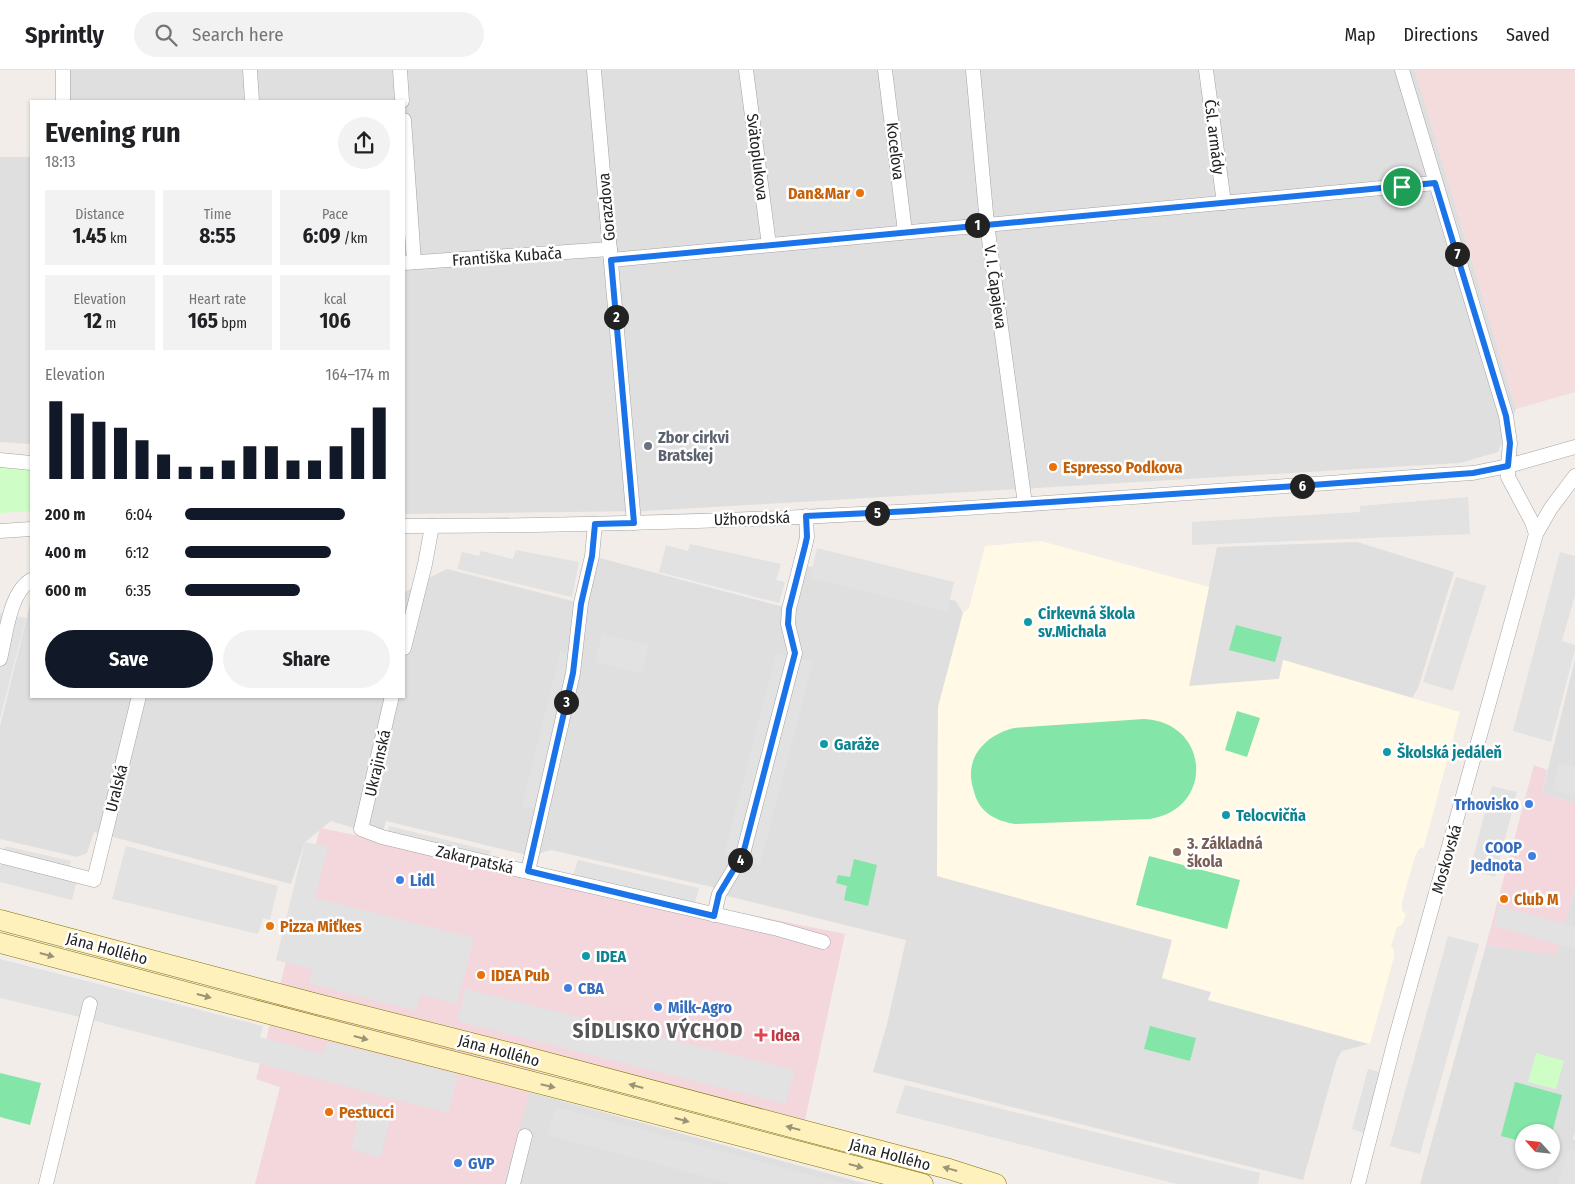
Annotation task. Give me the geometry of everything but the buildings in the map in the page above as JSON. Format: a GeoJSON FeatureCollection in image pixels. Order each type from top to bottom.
{"type":"FeatureCollection","features":[{"type":"Feature","properties":{"kind":"street"},"geometry":{"type":"LineString","coordinates":[[63,70],[63,100]]}},
{"type":"Feature","properties":{"kind":"street"},"geometry":{"type":"LineString","coordinates":[[250,70],[252,100]]}},
{"type":"Feature","properties":{"kind":"street"},"geometry":{"type":"LineString","coordinates":[[400,70],[402,100]]}},
{"type":"Feature","properties":{"kind":"street","name":"Gorazdova"},"geometry":{"type":"LineString","coordinates":[[594,70],[634,523]]}},
{"type":"Feature","properties":{"kind":"street","name":"Svätoplukova"},"geometry":{"type":"LineString","coordinates":[[746,70],[768,245]]}},
{"type":"Feature","properties":{"kind":"street","name":"Koceľova"},"geometry":{"type":"LineString","coordinates":[[886,70],[906,232]]}},
{"type":"Feature","properties":{"kind":"street","name":"V. I. Čapajeva"},"geometry":{"type":"LineString","coordinates":[[973,70],[987,224],[1024,504]]}},
{"type":"Feature","properties":{"kind":"street","name":"Čsl. armády"},"geometry":{"type":"LineString","coordinates":[[1206,70],[1224,204]]}},
{"type":"Feature","properties":{"kind":"street"},"geometry":{"type":"LineString","coordinates":[[1402,70],[1506,416],[1510,443],[1508,477],[1532,522],[1536,534]]}},
{"type":"Feature","properties":{"kind":"street"},"geometry":{"type":"LineString","coordinates":[[405,148],[409,262]]}},
{"type":"Feature","properties":{"kind":"street","name":"Františka Kubača"},"geometry":{"type":"LineString","coordinates":[[409,262],[610,254],[768,245],[1435,183]]}},
{"type":"Feature","properties":{"kind":"street","name":"Užhorodská"},"geometry":{"type":"LineString","coordinates":[[405,526],[634,523],[912,511],[1024,504],[1473,473],[1508,466],[1575,447]]}},
{"type":"Feature","properties":{"kind":"street"},"geometry":{"type":"LineString","coordinates":[[0,460],[30,463]]}},
{"type":"Feature","properties":{"kind":"street","name":"Moskovská"},"geometry":{"type":"LineString","coordinates":[[1358,1184],[1388,1062],[1536,534],[1575,476]]}},
{"type":"Feature","properties":{"kind":"street"},"geometry":{"type":"LineString","coordinates":[[714,916],[719,894],[743,854],[795,653],[788,624],[789,609],[807,537],[806,516]]}},
{"type":"Feature","properties":{"kind":"street"},"geometry":{"type":"LineString","coordinates":[[528,871],[573,673],[581,604],[592,556],[595,524]]}},
{"type":"Feature","properties":{"kind":"street"},"geometry":{"type":"LineString","coordinates":[[405,644],[425,564],[432,526]]}},
{"type":"Feature","properties":{"kind":"street"},"geometry":{"type":"LineString","coordinates":[[0,532],[30,529]]}},
{"type":"Feature","properties":{"kind":"street"},"geometry":{"type":"LineString","coordinates":[[0,659],[16,595],[30,581]]}},
{"type":"Feature","properties":{"kind":"street","name":"Uralská"},"geometry":{"type":"LineString","coordinates":[[0,856],[94,880],[139,698]]}},
{"type":"Feature","properties":{"kind":"street","name":"Ukrajinská"},"geometry":{"type":"LineString","coordinates":[[362,830],[392,698]]}},
{"type":"Feature","properties":{"kind":"street","name":"Zakarpatská"},"geometry":{"type":"LineString","coordinates":[[362,830],[387,838],[494,864],[823,942]]}},
{"type":"Feature","properties":{"kind":"street","name":"Jána Hollého"},"geometry":{"type":"LineString","coordinates":[[0,920],[949,1169],[996,1184]]}},
{"type":"Feature","properties":{"kind":"street","name":"Jána Hollého"},"geometry":{"type":"LineString","coordinates":[[0,943],[923,1184]]}},
{"type":"Feature","properties":{"kind":"street"},"geometry":{"type":"LineString","coordinates":[[284,1018],[290,997]]}},
{"type":"Feature","properties":{"kind":"street"},"geometry":{"type":"LineString","coordinates":[[46,1184],[90,1004]]}},
{"type":"Feature","properties":{"kind":"street"},"geometry":{"type":"LineString","coordinates":[[513,1184],[525,1136]]}},
{"type":"Feature","properties":{"kind":"street"},"geometry":{"type":"LineString","coordinates":[[830,1159],[835,1139]]}},
{"type":"Feature","properties":{"kind":"shaded area"},"geometry":{"type":"Polygon","coordinates":[[[68,70],[1415,70],[1516,409],[1498,452],[1460,463],[646,511],[405,514],[405,100],[70,100],[68,70]]]}},
{"type":"Feature","properties":{"kind":"shaded area"},"geometry":{"type":"Polygon","coordinates":[[[1415,70],[1575,70],[1575,392],[1516,409],[1415,70]]]}},
{"type":"Feature","properties":{"kind":"shaded area"},"geometry":{"type":"Polygon","coordinates":[[[0,157],[30,157],[30,444],[0,442],[0,157]]]}},
{"type":"Feature","properties":{"kind":"shaded area"},"geometry":{"type":"Polygon","coordinates":[[[1468,497],[1470,534],[1192,545],[1192,522],[1360,512],[1360,506],[1468,497]]]}},
{"type":"Feature","properties":{"kind":"shaded area","name":"3. Základná škola"},"geometry":{"type":"Polygon","coordinates":[[[1041,541],[1209,587],[1189,686],[1279,679],[1283,660],[1460,712],[1424,847],[1419,849],[1416,854],[1408,880],[1402,904],[1402,910],[1406,914],[1403,923],[1397,927],[1391,946],[1394,950],[1394,957],[1370,1044],[1208,1000],[1211,992],[1162,978],[1172,940],[937,876],[938,707],[963,613],[969,608],[985,546],[1041,541]]]}},
{"type":"Feature","properties":{"kind":"shaded area"},"geometry":{"type":"Polygon","coordinates":[[[1357,542],[1454,572],[1418,688],[1412,698],[1284,660],[1279,679],[1189,686],[1217,547],[1357,542]]]}},
{"type":"Feature","properties":{"kind":"shaded area"},"geometry":{"type":"Polygon","coordinates":[[[690,544],[781,564],[776,580],[785,582],[779,603],[659,572],[666,545],[688,551],[690,544]]]}},
{"type":"Feature","properties":{"kind":"shaded area"},"geometry":{"type":"Polygon","coordinates":[[[817,548],[954,582],[947,612],[810,578],[817,548]]]}},
{"type":"Feature","properties":{"kind":"shaded area"},"geometry":{"type":"Polygon","coordinates":[[[516,550],[579,562],[572,597],[457,569],[462,552],[479,556],[481,551],[513,559],[516,550]]]}},
{"type":"Feature","properties":{"kind":"shaded area"},"geometry":{"type":"Polygon","coordinates":[[[1560,552],[1575,556],[1575,595],[1562,641],[1575,645],[1575,650],[1551,742],[1513,731],[1560,552]]]}},
{"type":"Feature","properties":{"kind":"shaded area"},"geometry":{"type":"Polygon","coordinates":[[[592,556],[784,607],[808,566],[956,601],[963,613],[938,707],[937,876],[1173,940],[1162,978],[1211,992],[1209,1000],[1368,1044],[1342,1051],[1337,1059],[1303,1180],[873,1072],[887,1024],[906,940],[719,894],[712,887],[551,850],[531,856],[386,821],[382,837],[331,821],[305,842],[291,884],[94,832],[87,853],[77,857],[0,839],[0,726],[30,604],[30,698],[405,698],[405,592],[420,582],[447,569],[580,603],[592,556]]]}},
{"type":"Feature","properties":{"kind":"shaded area"},"geometry":{"type":"Polygon","coordinates":[[[1456,577],[1486,586],[1453,691],[1423,682],[1456,577]]]}},
{"type":"Feature","properties":{"kind":"shaded area"},"geometry":{"type":"Polygon","coordinates":[[[0,613],[26,618],[0,719],[0,613]]]}},
{"type":"Feature","properties":{"kind":"shaded area"},"geometry":{"type":"Polygon","coordinates":[[[602,634],[649,645],[642,674],[595,662],[602,634]]]}},
{"type":"Feature","properties":{"kind":"shaded area"},"geometry":{"type":"Polygon","coordinates":[[[560,652],[583,657],[547,801],[537,810],[522,806],[560,652]]]}},
{"type":"Feature","properties":{"kind":"shaded area"},"geometry":{"type":"Polygon","coordinates":[[[776,653],[813,662],[760,865],[724,856],[776,653]]]}},
{"type":"Feature","properties":{"kind":"shaded area"},"geometry":{"type":"Polygon","coordinates":[[[1575,659],[1575,804],[1542,793],[1575,659]]]}},
{"type":"Feature","properties":{"kind":"shaded area"},"geometry":{"type":"Polygon","coordinates":[[[1559,763],[1575,767],[1575,796],[1552,790],[1559,763]]]}},
{"type":"Feature","properties":{"kind":"shaded area"},"geometry":{"type":"Polygon","coordinates":[[[1534,765],[1547,770],[1542,793],[1575,804],[1575,887],[1556,955],[1486,945],[1534,765]]]}},
{"type":"Feature","properties":{"kind":"shaded area"},"geometry":{"type":"Polygon","coordinates":[[[1492,786],[1517,792],[1495,877],[1470,869],[1492,786]]]}},
{"type":"Feature","properties":{"kind":"shaded area"},"geometry":{"type":"Polygon","coordinates":[[[389,826],[491,851],[487,862],[387,838],[389,826]]]}},
{"type":"Feature","properties":{"kind":"shaded area"},"geometry":{"type":"Polygon","coordinates":[[[320,828],[845,934],[805,1120],[541,1050],[504,1184],[255,1184],[280,1087],[256,1079],[320,828]]]}},
{"type":"Feature","properties":{"kind":"shaded area"},"geometry":{"type":"Polygon","coordinates":[[[305,842],[328,847],[315,898],[474,938],[457,1004],[420,995],[416,1011],[309,983],[312,969],[276,960],[305,842]]]}},
{"type":"Feature","properties":{"kind":"shaded area"},"geometry":{"type":"Polygon","coordinates":[[[5,846],[71,861],[67,877],[77,879],[72,900],[0,882],[0,867],[5,846]]]}},
{"type":"Feature","properties":{"kind":"shaded area"},"geometry":{"type":"Polygon","coordinates":[[[126,846],[278,886],[270,920],[263,918],[258,934],[112,899],[126,846]]]}},
{"type":"Feature","properties":{"kind":"shaded area"},"geometry":{"type":"Polygon","coordinates":[[[578,860],[699,888],[693,910],[571,881],[578,860]]]}},
{"type":"Feature","properties":{"kind":"shaded area"},"geometry":{"type":"Polygon","coordinates":[[[1575,887],[1575,1133],[1573,1139],[1575,1140],[1575,1184],[1420,1184],[1486,945],[1556,954],[1575,887]]]}},
{"type":"Feature","properties":{"kind":"shaded area"},"geometry":{"type":"Polygon","coordinates":[[[1499,906],[1575,927],[1575,949],[1494,926],[1499,906]]]}},
{"type":"Feature","properties":{"kind":"shaded area"},"geometry":{"type":"Polygon","coordinates":[[[1448,936],[1479,944],[1420,1154],[1390,1146],[1448,936]]]}},
{"type":"Feature","properties":{"kind":"shaded area"},"geometry":{"type":"Polygon","coordinates":[[[0,959],[263,1026],[260,1037],[322,1054],[327,1042],[458,1074],[448,1113],[84,1018],[0,998],[0,959]]]}},
{"type":"Feature","properties":{"kind":"shaded area"},"geometry":{"type":"Polygon","coordinates":[[[465,989],[795,1070],[785,1104],[457,1021],[465,989]]]}},
{"type":"Feature","properties":{"kind":"shaded area"},"geometry":{"type":"Polygon","coordinates":[[[1368,1069],[1385,1074],[1370,1135],[1352,1129],[1368,1069]]]}},
{"type":"Feature","properties":{"kind":"shaded area"},"geometry":{"type":"Polygon","coordinates":[[[905,1085],[1260,1173],[1258,1184],[1177,1184],[896,1113],[905,1085]]]}},
{"type":"Feature","properties":{"kind":"shaded area"},"geometry":{"type":"Polygon","coordinates":[[[529,1092],[867,1184],[504,1184],[529,1092]]]}},
{"type":"Feature","properties":{"kind":"shaded area"},"geometry":{"type":"Polygon","coordinates":[[[361,1101],[393,1109],[380,1158],[352,1149],[361,1101]]]}},
{"type":"Feature","properties":{"kind":"shaded area"},"geometry":{"type":"Polygon","coordinates":[[[556,1107],[845,1184],[733,1184],[547,1135],[556,1107]]]}},
{"type":"Feature","properties":{"kind":"shaded area"},"geometry":{"type":"Polygon","coordinates":[[[1568,1149],[1575,1150],[1575,1184],[1558,1184],[1568,1149]]]}},
{"type":"Feature","properties":{"kind":"green space"},"geometry":{"type":"Polygon","coordinates":[[[0,466],[30,468],[30,511],[0,513],[0,466]]]}},
{"type":"Feature","properties":{"kind":"green space"},"geometry":{"type":"Polygon","coordinates":[[[1236,625],[1282,637],[1275,662],[1229,650],[1236,625]]]}},
{"type":"Feature","properties":{"kind":"green space"},"geometry":{"type":"Polygon","coordinates":[[[1237,711],[1260,718],[1247,757],[1225,750],[1237,711]]]}},
{"type":"Feature","properties":{"kind":"green space"},"geometry":{"type":"Polygon","coordinates":[[[1144,719],[1166,724],[1182,734],[1192,749],[1196,766],[1194,784],[1186,800],[1171,812],[1150,819],[1015,824],[992,817],[978,801],[971,777],[975,757],[986,742],[1004,731],[1014,728],[1144,719]]]}},
{"type":"Feature","properties":{"kind":"green space"},"geometry":{"type":"Polygon","coordinates":[[[1149,856],[1240,880],[1227,929],[1136,905],[1149,856]]]}},
{"type":"Feature","properties":{"kind":"green space"},"geometry":{"type":"Polygon","coordinates":[[[854,859],[877,865],[868,906],[844,900],[847,886],[836,883],[838,875],[850,877],[854,859]]]}},
{"type":"Feature","properties":{"kind":"green space"},"geometry":{"type":"Polygon","coordinates":[[[1150,1026],[1196,1038],[1190,1061],[1144,1049],[1150,1026]]]}},
{"type":"Feature","properties":{"kind":"green space"},"geometry":{"type":"Polygon","coordinates":[[[1536,1053],[1564,1061],[1556,1089],[1528,1082],[1536,1053]]]}},
{"type":"Feature","properties":{"kind":"green space"},"geometry":{"type":"Polygon","coordinates":[[[0,1073],[41,1083],[30,1125],[0,1117],[0,1073]]]}},
{"type":"Feature","properties":{"kind":"green space"},"geometry":{"type":"Polygon","coordinates":[[[1515,1082],[1562,1095],[1554,1124],[1515,1124],[1515,1140],[1501,1136],[1515,1082]]]}},
{"type":"Feature","properties":{"kind":"place","name":"Dan&Mar"},"geometry":{"type":"Point","coordinates":[860,193]}},
{"type":"Feature","properties":{"kind":"place","name":"Zbor cirkvi Bratskej"},"geometry":{"type":"Point","coordinates":[648,446]}},
{"type":"Feature","properties":{"kind":"place","name":"Espresso Podkova"},"geometry":{"type":"Point","coordinates":[1053,467]}},
{"type":"Feature","properties":{"kind":"place","name":"Cirkevná škola sv.Michala"},"geometry":{"type":"Point","coordinates":[1028,622]}},
{"type":"Feature","properties":{"kind":"place","name":"Garáže"},"geometry":{"type":"Point","coordinates":[824,744]}},
{"type":"Feature","properties":{"kind":"place","name":"Školská jedáleň"},"geometry":{"type":"Point","coordinates":[1387,752]}},
{"type":"Feature","properties":{"kind":"place","name":"Trhovisko"},"geometry":{"type":"Point","coordinates":[1529,804]}},
{"type":"Feature","properties":{"kind":"place","name":"Telocvičňa"},"geometry":{"type":"Point","coordinates":[1226,815]}},
{"type":"Feature","properties":{"kind":"place","name":"3. Základná škola"},"geometry":{"type":"Point","coordinates":[1177,852]}},
{"type":"Feature","properties":{"kind":"place","name":"COOP Jednota"},"geometry":{"type":"Point","coordinates":[1532,856]}},
{"type":"Feature","properties":{"kind":"place","name":"Lidl"},"geometry":{"type":"Point","coordinates":[400,880]}},
{"type":"Feature","properties":{"kind":"place","name":"Club M"},"geometry":{"type":"Point","coordinates":[1504,899]}},
{"type":"Feature","properties":{"kind":"place","name":"Pizza Miťkes"},"geometry":{"type":"Point","coordinates":[270,926]}},
{"type":"Feature","properties":{"kind":"place","name":"IDEA"},"geometry":{"type":"Point","coordinates":[586,956]}},
{"type":"Feature","properties":{"kind":"place","name":"IDEA Pub"},"geometry":{"type":"Point","coordinates":[481,975]}},
{"type":"Feature","properties":{"kind":"place","name":"CBA"},"geometry":{"type":"Point","coordinates":[568,988]}},
{"type":"Feature","properties":{"kind":"place","name":"Milk-Agro"},"geometry":{"type":"Point","coordinates":[658,1007]}},
{"type":"Feature","properties":{"kind":"place","name":"Idea"},"geometry":{"type":"Point","coordinates":[761,1035]}},
{"type":"Feature","properties":{"kind":"place","name":"Pestucci"},"geometry":{"type":"Point","coordinates":[329,1112]}},
{"type":"Feature","properties":{"kind":"place","name":"GVP"},"geometry":{"type":"Point","coordinates":[458,1163]}},
{"type":"Feature","properties":{"kind":"district","name":"SÍDLISKO VÝCHOD"},"geometry":{"type":"Point","coordinates":[658,1031]}},
{"type":"Feature","properties":{"kind":"route"},"geometry":{"type":"LineString","coordinates":[[1435,183],[1506,416],[1510,443],[1508,466],[1473,473],[1312,485],[806,516],[807,537],[789,609],[788,624],[795,653],[743,854],[719,894],[714,916],[528,871],[573,673],[581,604],[592,556],[595,524],[634,523],[611,260],[1402,187],[1435,183]]}}]}
